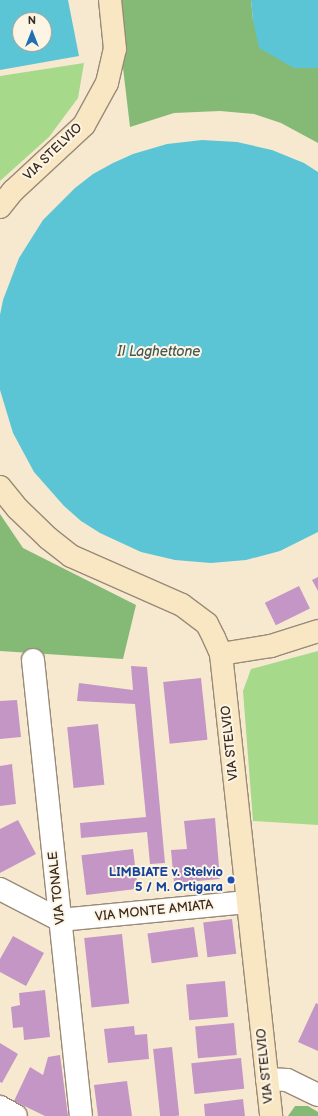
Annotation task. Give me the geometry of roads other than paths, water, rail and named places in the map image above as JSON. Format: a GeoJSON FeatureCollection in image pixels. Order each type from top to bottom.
{"type":"FeatureCollection","features":[{"type":"Feature","properties":{"kind":"street","name":"VIA STELVIO"},"geometry":{"type":"LineString","coordinates":[[0,207],[12,191],[84,125],[107,83],[115,49],[110,0]]}},
{"type":"Feature","properties":{"kind":"street","name":"VIA STELVIO"},"geometry":{"type":"LineString","coordinates":[[0,488],[18,509],[48,538],[71,556],[182,605],[196,615],[207,624],[221,654],[271,1116]]}},
{"type":"Feature","properties":{"kind":"street"},"geometry":{"type":"LineString","coordinates":[[221,654],[271,646],[318,632]]}},
{"type":"Feature","properties":{"kind":"street","name":"VIA TONALE"},"geometry":{"type":"LineString","coordinates":[[33,660],[80,1116]]}},
{"type":"Feature","properties":{"kind":"street"},"geometry":{"type":"LineString","coordinates":[[0,889],[60,920]]}},
{"type":"Feature","properties":{"kind":"street","name":"VIA MONTE AMIATA"},"geometry":{"type":"LineString","coordinates":[[60,920],[247,902]]}},
{"type":"Feature","properties":{"kind":"street"},"geometry":{"type":"LineString","coordinates":[[267,1079],[287,1080],[318,1095]]}},
{"type":"Feature","properties":{"kind":"street"},"geometry":{"type":"LineString","coordinates":[[0,1108],[16,1116]]}},
{"type":"Feature","properties":{"kind":"water"},"geometry":{"type":"Polygon","coordinates":[[[0,0],[68,0],[79,56],[0,70],[0,0]]]}},
{"type":"Feature","properties":{"kind":"water"},"geometry":{"type":"Polygon","coordinates":[[[251,0],[318,0],[318,68],[294,68],[259,48],[253,20],[251,0]]]}},
{"type":"Feature","properties":{"kind":"water","name":"Il Laghettone"},"geometry":{"type":"Polygon","coordinates":[[[202,140],[237,142],[272,150],[304,163],[318,172],[318,532],[280,551],[246,560],[211,563],[175,560],[141,552],[100,533],[81,521],[64,506],[34,472],[13,433],[0,390],[0,315],[3,300],[19,258],[43,220],[75,188],[93,174],[113,163],[133,154],[167,144],[202,140]]]}},
{"type":"Feature","properties":{"kind":"place","name":"LIMBIATE v. Stelvio 5 / M. Ortigara"},"geometry":{"type":"Point","coordinates":[231,880]}}]}
